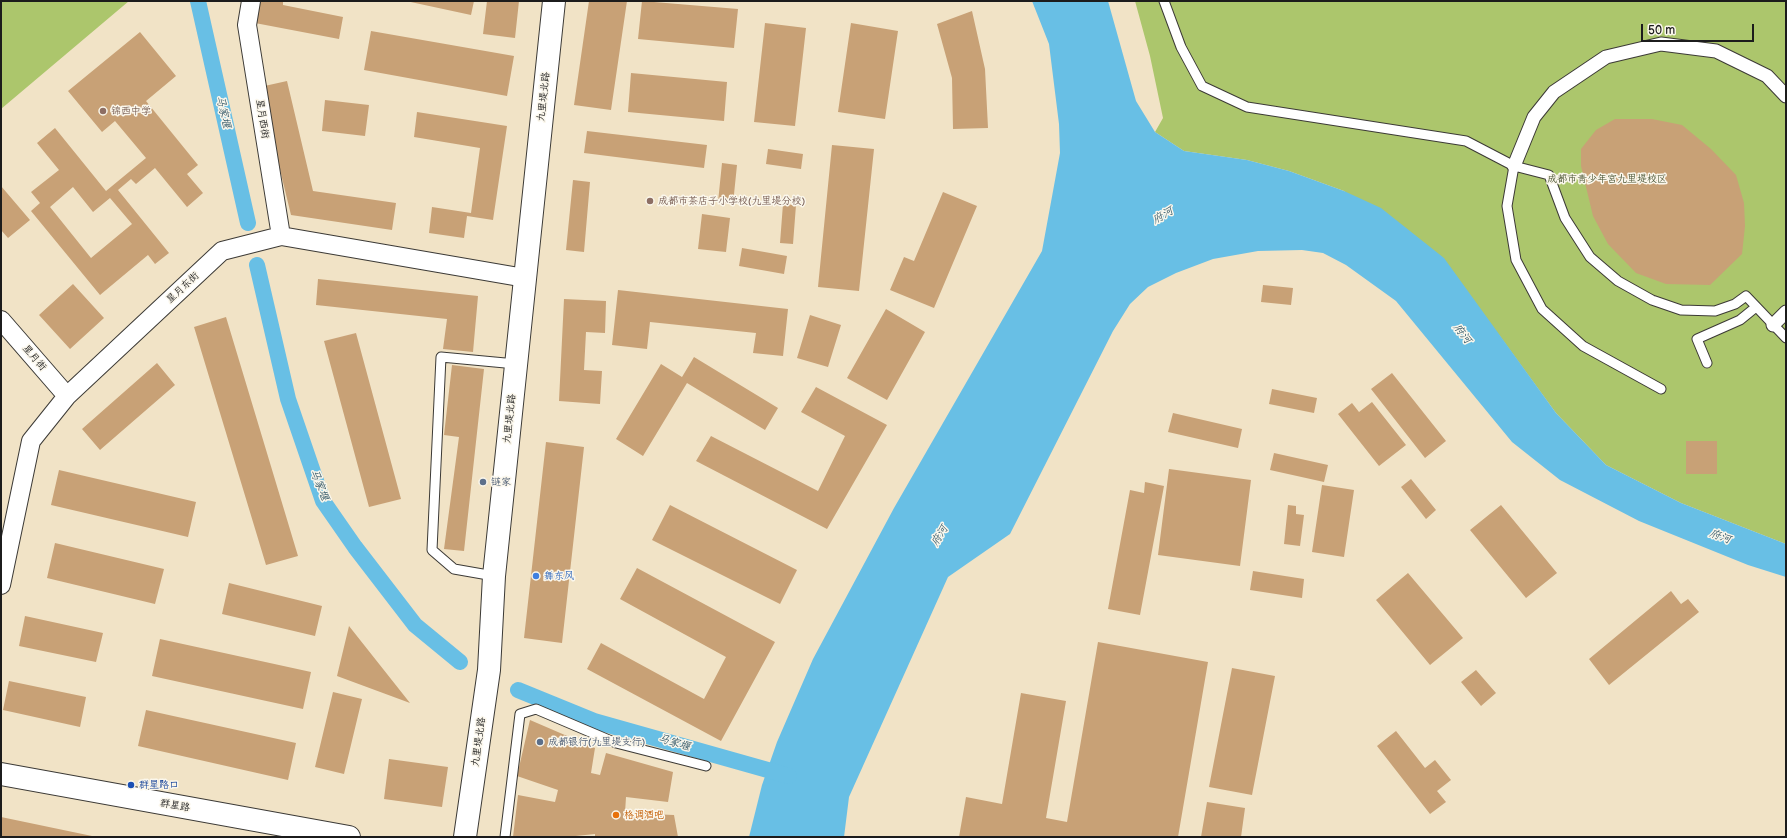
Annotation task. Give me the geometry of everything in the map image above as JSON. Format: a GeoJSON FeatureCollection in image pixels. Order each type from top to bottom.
{"type":"FeatureCollection","features":[{"type":"Feature","properties":{"kind":"street","name":"星月西街"},"geometry":{"type":"LineString","coordinates":[[250,1],[247,25],[281,236]]}},
{"type":"Feature","properties":{"kind":"street","name":"九里堤北路"},"geometry":{"type":"LineString","coordinates":[[465,837],[489,670],[494,576],[554,1]]}},
{"type":"Feature","properties":{"kind":"street"},"geometry":{"type":"LineString","coordinates":[[1514,166],[1534,117],[1554,92],[1606,57],[1661,44],[1716,51],[1767,76],[1786,96]]}},
{"type":"Feature","properties":{"kind":"street","name":"星月东街"},"geometry":{"type":"LineString","coordinates":[[1,585],[31,441],[67,396],[222,251],[281,236],[525,278]]}},
{"type":"Feature","properties":{"kind":"street"},"geometry":{"type":"LineString","coordinates":[[1774,325],[1786,312]]}},
{"type":"Feature","properties":{"kind":"street","name":"星月街"},"geometry":{"type":"LineString","coordinates":[[1,320],[67,396]]}},
{"type":"Feature","properties":{"kind":"street","name":"群星路"},"geometry":{"type":"LineString","coordinates":[[1,774],[349,837]]}},
{"type":"Feature","properties":{"kind":"lane"},"geometry":{"type":"LineString","coordinates":[[1164,1],[1181,47],[1202,86],[1247,107],[1466,141],[1514,166],[1549,175],[1565,218],[1590,257],[1618,281],[1652,300],[1681,310],[1715,311],[1734,304],[1746,296],[1786,338]]}},
{"type":"Feature","properties":{"kind":"lane"},"geometry":{"type":"LineString","coordinates":[[1514,166],[1507,206],[1516,260],[1542,309],[1583,346],[1661,389]]}},
{"type":"Feature","properties":{"kind":"lane"},"geometry":{"type":"LineString","coordinates":[[1707,363],[1697,339],[1740,320],[1756,307]]}},
{"type":"Feature","properties":{"kind":"lane"},"geometry":{"type":"LineString","coordinates":[[494,576],[454,569],[432,550],[441,357],[516,364]]}},
{"type":"Feature","properties":{"kind":"lane"},"geometry":{"type":"LineString","coordinates":[[505,837],[520,714],[536,710],[616,743],[706,766]]}},
{"type":"Feature","properties":{"kind":"green space"},"geometry":{"type":"Polygon","coordinates":[[[1,1],[129,1],[1,109],[1,1]]]}},
{"type":"Feature","properties":{"kind":"green space","name":"成都市青少年宫九里堤校区"},"geometry":{"type":"Polygon","coordinates":[[[1135,1],[1786,1],[1786,544],[1681,503],[1606,465],[1556,413],[1499,335],[1344,191],[1289,171],[1247,160],[1184,151],[1155,132],[1163,118],[1150,56],[1135,1]]]}},
{"type":"Feature","properties":{"kind":"water","name":"府河"},"geometry":{"type":"Polygon","coordinates":[[[1032,1],[1108,1],[1136,101],[1155,132],[1184,151],[1247,160],[1289,171],[1344,191],[1381,208],[1444,258],[1556,413],[1606,465],[1681,503],[1786,544],[1786,577],[1748,565],[1639,521],[1560,480],[1512,442],[1396,301],[1346,265],[1323,253],[1302,250],[1258,251],[1213,259],[1176,273],[1148,287],[1130,304],[1113,331],[1010,534],[948,577],[849,797],[844,837],[749,837],[762,785],[777,742],[813,659],[894,508],[1042,251],[1060,153],[1059,124],[1049,44],[1032,1]]]}},
{"type":"Feature","properties":{"kind":"building"},"geometry":{"type":"Polygon","coordinates":[[[259,1],[283,1],[283,5],[343,17],[339,39],[255,23],[259,1]]]}},
{"type":"Feature","properties":{"kind":"building"},"geometry":{"type":"Polygon","coordinates":[[[406,1],[474,1],[471,15],[406,1]]]}},
{"type":"Feature","properties":{"kind":"building"},"geometry":{"type":"Polygon","coordinates":[[[487,1],[519,1],[515,38],[483,34],[487,1]]]}},
{"type":"Feature","properties":{"kind":"building"},"geometry":{"type":"Polygon","coordinates":[[[589,1],[627,1],[611,110],[574,105],[589,1]]]}},
{"type":"Feature","properties":{"kind":"building"},"geometry":{"type":"Polygon","coordinates":[[[642,1],[738,9],[734,48],[638,39],[642,1]]]}},
{"type":"Feature","properties":{"kind":"building"},"geometry":{"type":"Polygon","coordinates":[[[972,11],[985,69],[988,128],[953,129],[952,78],[937,24],[972,11]]]}},
{"type":"Feature","properties":{"kind":"building"},"geometry":{"type":"Polygon","coordinates":[[[765,23],[806,28],[795,126],[754,122],[765,23]]]}},
{"type":"Feature","properties":{"kind":"building"},"geometry":{"type":"Polygon","coordinates":[[[851,23],[898,31],[885,119],[838,112],[851,23]]]}},
{"type":"Feature","properties":{"kind":"building"},"geometry":{"type":"Polygon","coordinates":[[[371,31],[514,56],[507,96],[364,70],[371,31]]]}},
{"type":"Feature","properties":{"kind":"building"},"geometry":{"type":"Polygon","coordinates":[[[140,32],[176,76],[146,101],[198,165],[187,174],[203,193],[187,207],[155,168],[136,184],[131,179],[118,190],[169,253],[155,264],[148,255],[100,295],[31,211],[40,203],[31,192],[59,170],[37,143],[55,128],[106,191],[146,158],[115,121],[102,132],[68,91],[140,32]],[[73,187],[50,207],[91,258],[132,224],[110,198],[93,212],[73,187]]]}},
{"type":"Feature","properties":{"kind":"building"},"geometry":{"type":"Polygon","coordinates":[[[631,73],[727,82],[724,121],[628,112],[631,73]]]}},
{"type":"Feature","properties":{"kind":"building"},"geometry":{"type":"Polygon","coordinates":[[[287,81],[313,191],[396,203],[392,230],[291,215],[260,87],[287,81]]]}},
{"type":"Feature","properties":{"kind":"building"},"geometry":{"type":"Polygon","coordinates":[[[325,100],[369,105],[365,136],[322,131],[325,100]]]}},
{"type":"Feature","properties":{"kind":"building"},"geometry":{"type":"Polygon","coordinates":[[[417,112],[507,126],[493,220],[467,216],[464,238],[429,233],[432,207],[471,213],[480,148],[414,137],[417,112]]]}},
{"type":"Feature","properties":{"kind":"building"},"geometry":{"type":"Polygon","coordinates":[[[1615,119],[1652,119],[1682,125],[1711,149],[1736,175],[1744,203],[1745,226],[1742,254],[1710,285],[1666,284],[1636,273],[1608,244],[1593,216],[1581,166],[1581,149],[1596,130],[1615,119]]]}},
{"type":"Feature","properties":{"kind":"building"},"geometry":{"type":"Polygon","coordinates":[[[587,131],[707,145],[704,168],[584,153],[587,131]]]}},
{"type":"Feature","properties":{"kind":"building"},"geometry":{"type":"Polygon","coordinates":[[[832,145],[874,149],[859,291],[818,287],[832,145]]]}},
{"type":"Feature","properties":{"kind":"building"},"geometry":{"type":"Polygon","coordinates":[[[768,149],[803,154],[801,169],[766,164],[768,149]]]}},
{"type":"Feature","properties":{"kind":"building"},"geometry":{"type":"Polygon","coordinates":[[[722,163],[737,165],[733,204],[718,202],[722,163]]]}},
{"type":"Feature","properties":{"kind":"building"},"geometry":{"type":"Polygon","coordinates":[[[573,180],[590,182],[584,252],[566,250],[573,180]]]}},
{"type":"Feature","properties":{"kind":"building"},"geometry":{"type":"Polygon","coordinates":[[[1,186],[30,220],[8,238],[1,230],[1,186]]]}},
{"type":"Feature","properties":{"kind":"building"},"geometry":{"type":"Polygon","coordinates":[[[943,192],[977,206],[934,308],[890,290],[904,257],[914,261],[943,192]]]}},
{"type":"Feature","properties":{"kind":"building"},"geometry":{"type":"Polygon","coordinates":[[[783,204],[796,205],[793,244],[780,243],[783,204]]]}},
{"type":"Feature","properties":{"kind":"building"},"geometry":{"type":"Polygon","coordinates":[[[702,214],[730,218],[726,252],[698,249],[702,214]]]}},
{"type":"Feature","properties":{"kind":"building"},"geometry":{"type":"Polygon","coordinates":[[[742,248],[787,256],[784,274],[739,266],[742,248]]]}},
{"type":"Feature","properties":{"kind":"building"},"geometry":{"type":"Polygon","coordinates":[[[318,279],[478,296],[473,352],[443,349],[447,319],[316,305],[318,279]]]}},
{"type":"Feature","properties":{"kind":"building"},"geometry":{"type":"Polygon","coordinates":[[[73,284],[104,318],[70,349],[39,315],[73,284]]]}},
{"type":"Feature","properties":{"kind":"building"},"geometry":{"type":"Polygon","coordinates":[[[1263,285],[1293,288],[1291,305],[1261,302],[1263,285]]]}},
{"type":"Feature","properties":{"kind":"building"},"geometry":{"type":"Polygon","coordinates":[[[618,290],[788,309],[783,356],[753,353],[756,333],[650,322],[647,349],[612,345],[618,290]]]}},
{"type":"Feature","properties":{"kind":"building"},"geometry":{"type":"Polygon","coordinates":[[[564,299],[606,301],[605,333],[586,332],[584,370],[602,371],[600,404],[559,401],[564,299]]]}},
{"type":"Feature","properties":{"kind":"building"},"geometry":{"type":"Polygon","coordinates":[[[886,309],[925,332],[887,400],[847,378],[886,309]]]}},
{"type":"Feature","properties":{"kind":"building"},"geometry":{"type":"Polygon","coordinates":[[[810,315],[841,325],[828,367],[797,358],[810,315]]]}},
{"type":"Feature","properties":{"kind":"building"},"geometry":{"type":"Polygon","coordinates":[[[226,317],[298,556],[266,565],[194,327],[226,317]]]}},
{"type":"Feature","properties":{"kind":"building"},"geometry":{"type":"Polygon","coordinates":[[[356,333],[401,499],[369,507],[324,341],[356,333]]]}},
{"type":"Feature","properties":{"kind":"building"},"geometry":{"type":"Polygon","coordinates":[[[694,357],[778,408],[765,430],[687,383],[643,456],[616,439],[661,364],[682,377],[694,357]]]}},
{"type":"Feature","properties":{"kind":"building"},"geometry":{"type":"Polygon","coordinates":[[[157,363],[175,385],[100,450],[82,429],[157,363]]]}},
{"type":"Feature","properties":{"kind":"building"},"geometry":{"type":"Polygon","coordinates":[[[452,365],[484,369],[464,551],[444,549],[459,437],[444,435],[452,365]]]}},
{"type":"Feature","properties":{"kind":"building"},"geometry":{"type":"Polygon","coordinates":[[[1392,373],[1446,441],[1425,458],[1371,389],[1392,373]]]}},
{"type":"Feature","properties":{"kind":"building"},"geometry":{"type":"Polygon","coordinates":[[[816,387],[887,425],[827,529],[696,461],[711,436],[818,491],[845,436],[801,412],[816,387]]]}},
{"type":"Feature","properties":{"kind":"building"},"geometry":{"type":"Polygon","coordinates":[[[1272,389],[1317,398],[1314,413],[1269,404],[1272,389]]]}},
{"type":"Feature","properties":{"kind":"building"},"geometry":{"type":"Polygon","coordinates":[[[1372,402],[1406,445],[1379,466],[1338,414],[1352,403],[1359,412],[1372,402]]]}},
{"type":"Feature","properties":{"kind":"building"},"geometry":{"type":"Polygon","coordinates":[[[1173,413],[1242,429],[1238,448],[1168,432],[1173,413]]]}},
{"type":"Feature","properties":{"kind":"building"},"geometry":{"type":"Polygon","coordinates":[[[1686,441],[1717,441],[1717,474],[1686,474],[1686,441]]]}},
{"type":"Feature","properties":{"kind":"building"},"geometry":{"type":"Polygon","coordinates":[[[546,442],[584,447],[562,643],[524,638],[546,442]]]}},
{"type":"Feature","properties":{"kind":"building"},"geometry":{"type":"Polygon","coordinates":[[[1274,453],[1328,465],[1324,482],[1270,470],[1274,453]]]}},
{"type":"Feature","properties":{"kind":"building"},"geometry":{"type":"Polygon","coordinates":[[[1169,469],[1251,480],[1240,566],[1158,555],[1169,469]]]}},
{"type":"Feature","properties":{"kind":"building"},"geometry":{"type":"Polygon","coordinates":[[[59,470],[196,502],[188,537],[51,505],[59,470]]]}},
{"type":"Feature","properties":{"kind":"building"},"geometry":{"type":"Polygon","coordinates":[[[1411,479],[1436,510],[1426,519],[1401,487],[1411,479]]]}},
{"type":"Feature","properties":{"kind":"building"},"geometry":{"type":"Polygon","coordinates":[[[1145,482],[1164,486],[1140,615],[1108,609],[1130,490],[1144,493],[1145,482]]]}},
{"type":"Feature","properties":{"kind":"building"},"geometry":{"type":"Polygon","coordinates":[[[1322,485],[1354,490],[1344,557],[1312,552],[1322,485]]]}},
{"type":"Feature","properties":{"kind":"building"},"geometry":{"type":"Polygon","coordinates":[[[670,505],[797,570],[780,604],[652,540],[670,505]]]}},
{"type":"Feature","properties":{"kind":"building"},"geometry":{"type":"Polygon","coordinates":[[[1288,505],[1296,506],[1296,514],[1304,515],[1300,546],[1284,544],[1288,505]]]}},
{"type":"Feature","properties":{"kind":"building"},"geometry":{"type":"Polygon","coordinates":[[[1501,505],[1557,573],[1526,598],[1470,530],[1501,505]]]}},
{"type":"Feature","properties":{"kind":"building"},"geometry":{"type":"Polygon","coordinates":[[[55,543],[164,569],[155,604],[47,578],[55,543]]]}},
{"type":"Feature","properties":{"kind":"building"},"geometry":{"type":"Polygon","coordinates":[[[637,568],[775,642],[721,741],[587,669],[601,643],[704,699],[726,657],[620,599],[637,568]]]}},
{"type":"Feature","properties":{"kind":"building"},"geometry":{"type":"Polygon","coordinates":[[[1253,571],[1304,579],[1302,598],[1250,590],[1253,571]]]}},
{"type":"Feature","properties":{"kind":"building"},"geometry":{"type":"Polygon","coordinates":[[[1408,573],[1463,638],[1430,665],[1376,600],[1408,573]]]}},
{"type":"Feature","properties":{"kind":"building"},"geometry":{"type":"Polygon","coordinates":[[[229,583],[322,606],[315,636],[222,614],[229,583]]]}},
{"type":"Feature","properties":{"kind":"building"},"geometry":{"type":"Polygon","coordinates":[[[1671,591],[1681,604],[1688,599],[1699,612],[1609,685],[1589,659],[1671,591]]]}},
{"type":"Feature","properties":{"kind":"building"},"geometry":{"type":"Polygon","coordinates":[[[25,616],[103,633],[96,662],[19,646],[25,616]]]}},
{"type":"Feature","properties":{"kind":"building"},"geometry":{"type":"Polygon","coordinates":[[[349,626],[410,703],[337,676],[349,626]]]}},
{"type":"Feature","properties":{"kind":"building"},"geometry":{"type":"Polygon","coordinates":[[[160,639],[311,672],[303,709],[152,676],[160,639]]]}},
{"type":"Feature","properties":{"kind":"building"},"geometry":{"type":"Polygon","coordinates":[[[1098,642],[1208,662],[1178,837],[959,837],[966,797],[1002,804],[1021,693],[1066,701],[1046,818],[1067,822],[1098,642]]]}},
{"type":"Feature","properties":{"kind":"building"},"geometry":{"type":"Polygon","coordinates":[[[1232,668],[1275,676],[1252,795],[1209,787],[1232,668]]]}},
{"type":"Feature","properties":{"kind":"building"},"geometry":{"type":"Polygon","coordinates":[[[1476,670],[1496,693],[1481,706],[1461,682],[1476,670]]]}},
{"type":"Feature","properties":{"kind":"building"},"geometry":{"type":"Polygon","coordinates":[[[9,681],[86,697],[80,727],[3,710],[9,681]]]}},
{"type":"Feature","properties":{"kind":"building"},"geometry":{"type":"Polygon","coordinates":[[[333,692],[362,699],[344,774],[315,767],[333,692]]]}},
{"type":"Feature","properties":{"kind":"building"},"geometry":{"type":"Polygon","coordinates":[[[146,710],[296,743],[288,780],[138,746],[146,710]]]}},
{"type":"Feature","properties":{"kind":"building"},"geometry":{"type":"Polygon","coordinates":[[[530,720],[595,748],[591,773],[600,775],[606,753],[673,772],[668,802],[626,797],[625,813],[674,815],[678,837],[595,837],[595,834],[566,837],[513,837],[518,795],[555,802],[558,790],[517,776],[530,720]]]}},
{"type":"Feature","properties":{"kind":"building"},"geometry":{"type":"Polygon","coordinates":[[[1396,731],[1425,768],[1435,760],[1451,780],[1437,791],[1446,802],[1430,814],[1377,746],[1396,731]]]}},
{"type":"Feature","properties":{"kind":"building"},"geometry":{"type":"Polygon","coordinates":[[[389,759],[448,767],[442,807],[384,799],[389,759]]]}},
{"type":"Feature","properties":{"kind":"building"},"geometry":{"type":"Polygon","coordinates":[[[1207,802],[1245,808],[1241,837],[1201,837],[1207,802]]]}},
{"type":"Feature","properties":{"kind":"building"},"geometry":{"type":"Polygon","coordinates":[[[1,817],[92,836],[92,837],[1,837],[1,817]]]}},
{"type":"Feature","properties":{"kind":"waterway","name":"马家堰"},"geometry":{"type":"LineString","coordinates":[[198,1],[248,223]]}},
{"type":"Feature","properties":{"kind":"waterway","name":"马家堰"},"geometry":{"type":"LineString","coordinates":[[257,265],[288,399],[323,501],[355,547],[415,625],[460,662]]}},
{"type":"Feature","properties":{"kind":"waterway","name":"马家堰"},"geometry":{"type":"LineString","coordinates":[[518,690],[594,721],[789,776]]}},
{"type":"Feature","properties":{"kind":"place","name":"锦西中学"},"geometry":{"type":"Point","coordinates":[103,111]}},
{"type":"Feature","properties":{"kind":"place","name":"成都市茶店子小学校(九里堤分校)"},"geometry":{"type":"Point","coordinates":[650,201]}},
{"type":"Feature","properties":{"kind":"place","name":"链家"},"geometry":{"type":"Point","coordinates":[483,482]}},
{"type":"Feature","properties":{"kind":"place","name":"舞东风"},"geometry":{"type":"Point","coordinates":[536,576]}},
{"type":"Feature","properties":{"kind":"place","name":"成都银行(九里堤支行)"},"geometry":{"type":"Point","coordinates":[540,742]}},
{"type":"Feature","properties":{"kind":"place","name":"群星路口"},"geometry":{"type":"Point","coordinates":[131,785]}},
{"type":"Feature","properties":{"kind":"place","name":"格调酒吧"},"geometry":{"type":"Point","coordinates":[616,815]}}]}
